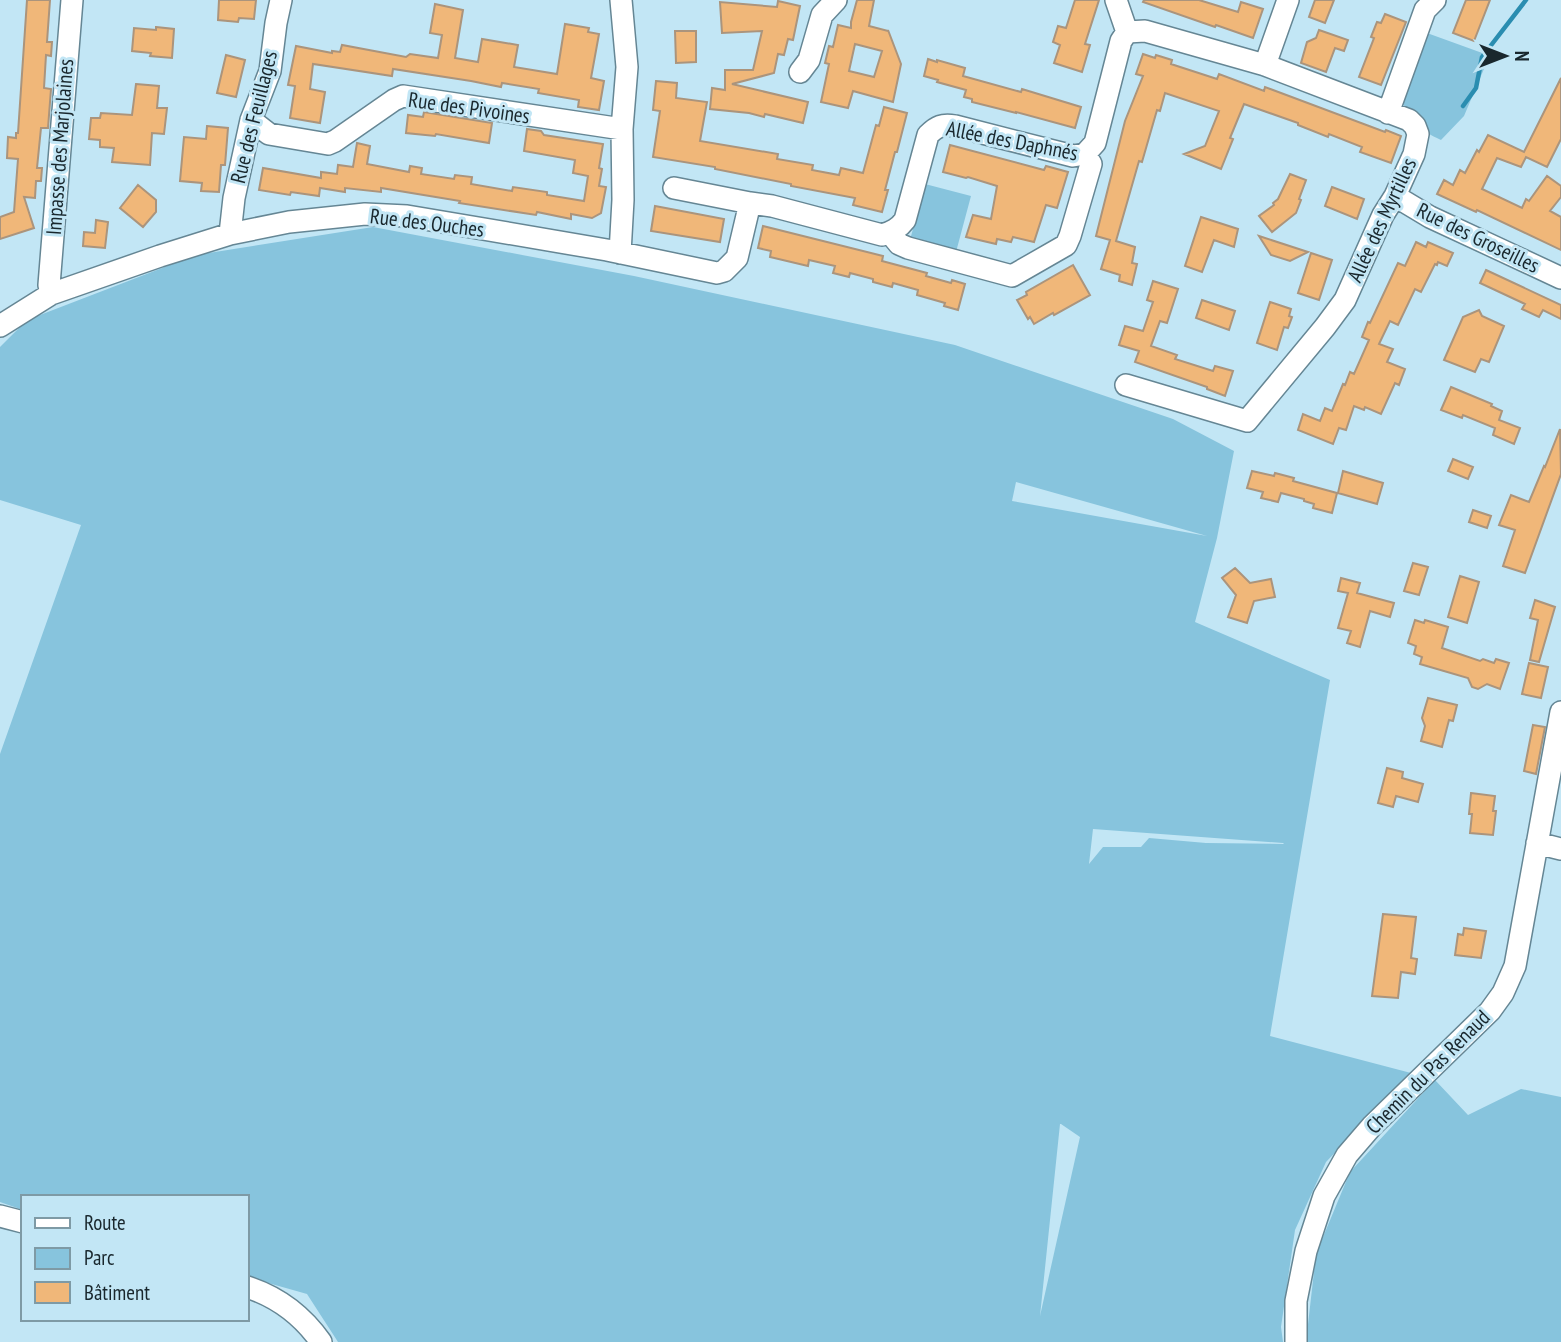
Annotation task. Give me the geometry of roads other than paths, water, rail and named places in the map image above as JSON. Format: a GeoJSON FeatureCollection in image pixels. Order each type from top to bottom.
{"type":"FeatureCollection","features":[{"type":"Feature","properties":{"kind":"street","name":"Impasse des Marjolaines"},"geometry":{"type":"LineString","coordinates":[[51,294],[49,285],[72,0]]}},
{"type":"Feature","properties":{"kind":"street","name":"Rue des Feuillages"},"geometry":{"type":"LineString","coordinates":[[230,234],[234,198],[251,120],[270,71],[281,0]]}},
{"type":"Feature","properties":{"kind":"street"},"geometry":{"type":"LineString","coordinates":[[621,0],[627,66],[622,130],[623,200],[620,253],[717,273],[724,271],[737,258],[750,203]]}},
{"type":"Feature","properties":{"kind":"street"},"geometry":{"type":"LineString","coordinates":[[800,72],[809,60],[822,15],[836,0]]}},
{"type":"Feature","properties":{"kind":"street"},"geometry":{"type":"LineString","coordinates":[[1085,153],[1095,143],[1121,41],[1127,32],[1116,0]]}},
{"type":"Feature","properties":{"kind":"street"},"geometry":{"type":"LineString","coordinates":[[1265,65],[1288,0]]}},
{"type":"Feature","properties":{"kind":"street"},"geometry":{"type":"LineString","coordinates":[[1388,113],[1425,10],[1435,0]]}},
{"type":"Feature","properties":{"kind":"street","name":"Allée des Myrtilles"},"geometry":{"type":"LineString","coordinates":[[1126,385],[1247,421],[1345,300],[1414,154],[1418,134],[1409,120],[1265,65],[1145,31],[1127,32]]}},
{"type":"Feature","properties":{"kind":"street","name":"Rue des Pivoines"},"geometry":{"type":"LineString","coordinates":[[251,120],[269,134],[328,144],[403,96],[622,130]]}},
{"type":"Feature","properties":{"kind":"street","name":"Allée des Daphnés"},"geometry":{"type":"LineString","coordinates":[[674,188],[772,206],[882,235],[900,227],[905,220],[928,135],[941,124],[1073,156],[1085,153],[1091,164],[1066,245],[1012,276],[908,248],[899,244],[890,233]]}},
{"type":"Feature","properties":{"kind":"street","name":"Rue des Groseilles"},"geometry":{"type":"LineString","coordinates":[[1395,196],[1430,217],[1561,278]]}},
{"type":"Feature","properties":{"kind":"street","name":"Rue des Ouches"},"geometry":{"type":"LineString","coordinates":[[0,326],[51,294],[160,256],[230,234],[314,219],[365,214],[407,216],[620,253]]}},
{"type":"Feature","properties":{"kind":"street","name":"Chemin du Pas Renaud"},"geometry":{"type":"LineString","coordinates":[[1296,1342],[1296,1301],[1306,1251],[1324,1196],[1347,1155],[1372,1126],[1490,1011],[1503,993],[1515,965],[1561,712]]}},
{"type":"Feature","properties":{"kind":"street"},"geometry":{"type":"LineString","coordinates":[[1536,843],[1561,849]]}},
{"type":"Feature","properties":{"kind":"street"},"geometry":{"type":"LineString","coordinates":[[0,1216],[21,1222]]}},
{"type":"Feature","properties":{"kind":"street"},"geometry":{"type":"LineString","coordinates":[[248,1286],[288,1306],[321,1342]]}},
{"type":"Feature","properties":{"kind":"waterway"},"geometry":{"type":"LineString","coordinates":[[1463,106],[1476,88],[1482,57],[1526,0]]}}]}
